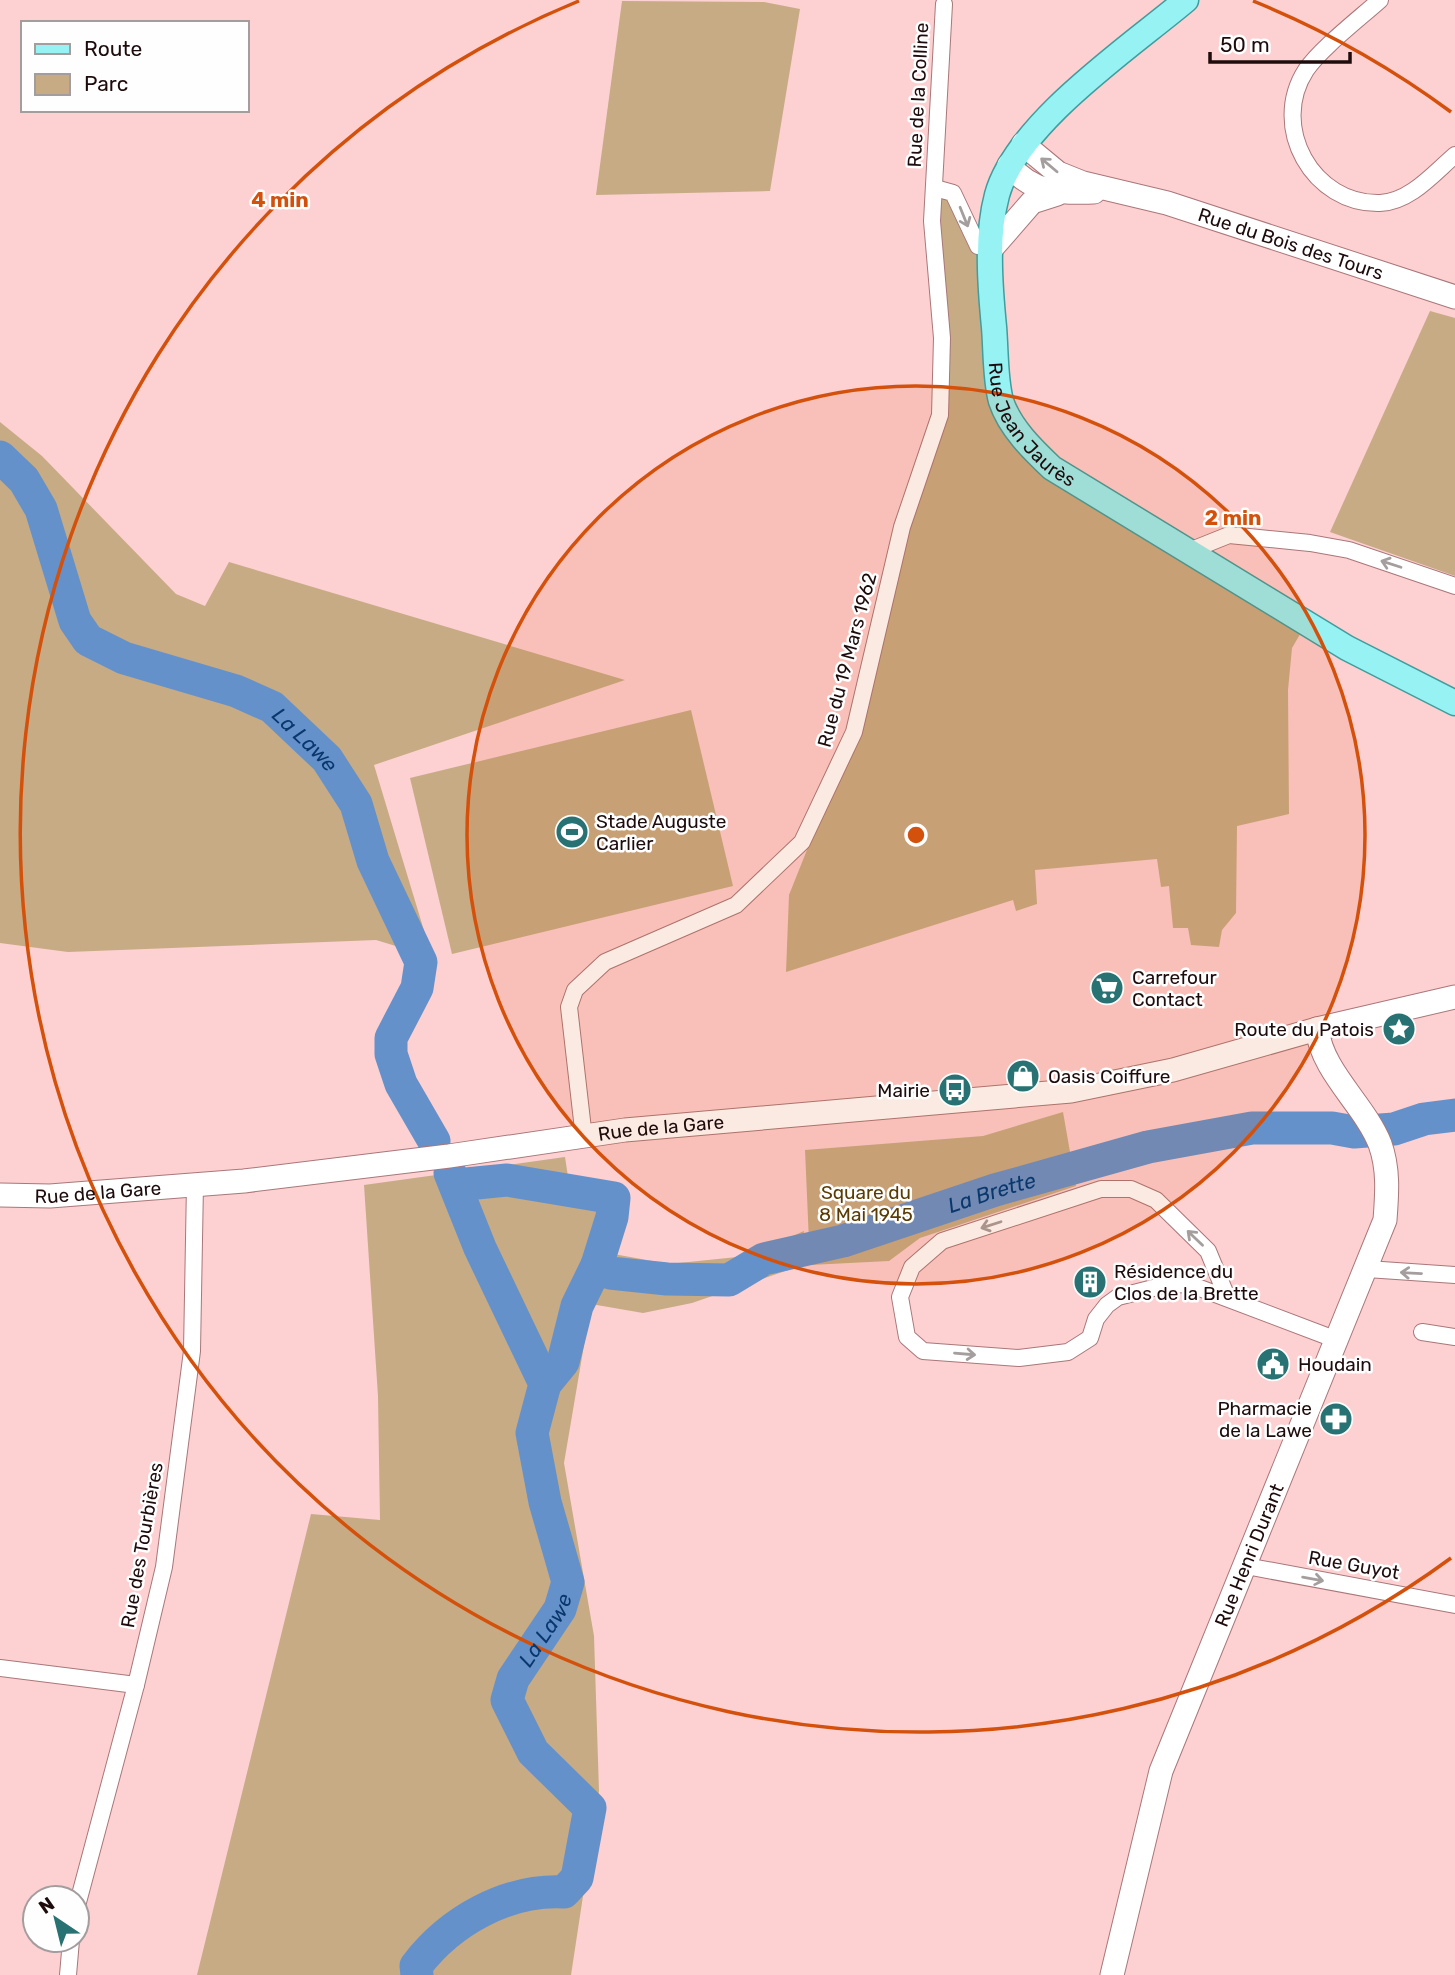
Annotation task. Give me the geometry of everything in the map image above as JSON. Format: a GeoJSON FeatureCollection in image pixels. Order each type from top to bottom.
{"type":"FeatureCollection","features":[{"type":"Feature","properties":{"kind":"main road","name":"Rue Jean Jaurès"},"geometry":{"type":"LineString","coordinates":[[1186,0],[1047,116],[1009,165],[997,196],[992,248],[993,317],[1002,401],[1014,426],[1052,468],[1347,649],[1455,703]]}},
{"type":"Feature","properties":{"kind":"street"},"geometry":{"type":"LineString","coordinates":[[1380,0],[1307,69],[1295,95],[1293,123],[1298,147],[1318,181],[1345,199],[1382,204],[1413,192],[1455,155]]}},
{"type":"Feature","properties":{"kind":"street","name":"Rue de la Colline"},"geometry":{"type":"LineString","coordinates":[[934,188],[944,4]]}},
{"type":"Feature","properties":{"kind":"street"},"geometry":{"type":"LineString","coordinates":[[1023,144],[1058,173],[1083,183],[1125,191]]}},
{"type":"Feature","properties":{"kind":"street"},"geometry":{"type":"LineString","coordinates":[[1009,165],[1020,179],[1057,194]]}},
{"type":"Feature","properties":{"kind":"street"},"geometry":{"type":"LineString","coordinates":[[934,188],[953,193],[978,246],[992,248],[1031,202],[1057,194],[1125,191]]}},
{"type":"Feature","properties":{"kind":"street","name":"Rue du 19 Mars 1962"},"geometry":{"type":"LineString","coordinates":[[584,1138],[569,1007],[575,990],[605,962],[736,905],[802,842],[854,732],[902,527],[940,415],[942,338],[932,222],[934,188]]}},
{"type":"Feature","properties":{"kind":"street","name":"Rue du Bois des Tours"},"geometry":{"type":"LineString","coordinates":[[1125,191],[1287,240],[1455,297]]}},
{"type":"Feature","properties":{"kind":"street"},"geometry":{"type":"LineString","coordinates":[[1189,551],[1229,535],[1310,543],[1349,550],[1455,586]]}},
{"type":"Feature","properties":{"kind":"street","name":"Rue de la Gare"},"geometry":{"type":"LineString","coordinates":[[0,1195],[50,1196],[195,1184],[382,1165],[584,1138],[625,1129],[1098,1087],[1173,1070],[1317,1029],[1455,997]]}},
{"type":"Feature","properties":{"kind":"street","name":"Rue Henri Durant"},"geometry":{"type":"LineString","coordinates":[[1112,1975],[1161,1771],[1385,1220],[1387,1185],[1374,1132],[1328,1061],[1318,1042],[1317,1029]]}},
{"type":"Feature","properties":{"kind":"street","name":"Rue des Tourbières"},"geometry":{"type":"LineString","coordinates":[[83,1884],[136,1685],[163,1567],[181,1449],[192,1351],[195,1184]]}},
{"type":"Feature","properties":{"kind":"street"},"geometry":{"type":"LineString","coordinates":[[1227,1297],[1208,1251],[1156,1200],[1131,1189],[1101,1189],[942,1241],[912,1267],[900,1297],[907,1337],[923,1350],[1019,1358],[1068,1352],[1090,1338],[1096,1319],[1107,1305],[1118,1297],[1166,1285],[1189,1284],[1336,1340]]}},
{"type":"Feature","properties":{"kind":"street"},"geometry":{"type":"LineString","coordinates":[[1367,1269],[1455,1275]]}},
{"type":"Feature","properties":{"kind":"street"},"geometry":{"type":"LineString","coordinates":[[1422,1332],[1455,1337]]}},
{"type":"Feature","properties":{"kind":"street","name":"Rue Guyot"},"geometry":{"type":"LineString","coordinates":[[1246,1566],[1455,1605]]}},
{"type":"Feature","properties":{"kind":"street"},"geometry":{"type":"LineString","coordinates":[[0,1668],[136,1685]]}},
{"type":"Feature","properties":{"kind":"street"},"geometry":{"type":"LineString","coordinates":[[68,1975],[70,1954]]}},
{"type":"Feature","properties":{"kind":"green space"},"geometry":{"type":"Polygon","coordinates":[[[622,1],[764,2],[800,9],[770,191],[596,195],[622,1]]]}},
{"type":"Feature","properties":{"kind":"green space"},"geometry":{"type":"Polygon","coordinates":[[[935,188],[953,193],[978,246],[1001,401],[1033,450],[1306,624],[1292,648],[1288,690],[1289,814],[1237,826],[1236,913],[1222,930],[1219,947],[1191,945],[1188,928],[1173,928],[1169,886],[1161,887],[1157,859],[1035,870],[1037,904],[1016,911],[1013,900],[786,972],[789,895],[854,732],[940,415],[935,188]]]}},
{"type":"Feature","properties":{"kind":"green space"},"geometry":{"type":"Polygon","coordinates":[[[1430,311],[1455,318],[1455,576],[1330,532],[1430,311]]]}},
{"type":"Feature","properties":{"kind":"green space"},"geometry":{"type":"Polygon","coordinates":[[[0,422],[42,456],[176,594],[205,606],[229,562],[625,680],[374,765],[432,957],[376,940],[68,952],[0,943],[0,422]]]}},
{"type":"Feature","properties":{"kind":"green space","name":"Stade Auguste Carlier"},"geometry":{"type":"Polygon","coordinates":[[[691,710],[733,886],[452,954],[410,778],[691,710]]]}},
{"type":"Feature","properties":{"kind":"green space","name":"Square du 8 Mai 1945"},"geometry":{"type":"Polygon","coordinates":[[[1063,1112],[1076,1186],[920,1238],[889,1261],[810,1265],[805,1150],[983,1136],[1063,1112]]]}},
{"type":"Feature","properties":{"kind":"green space"},"geometry":{"type":"Polygon","coordinates":[[[565,1157],[569,1183],[622,1194],[608,1253],[669,1264],[747,1256],[804,1231],[800,1266],[692,1303],[643,1313],[591,1304],[564,1463],[594,1636],[599,1791],[571,1975],[197,1975],[311,1514],[380,1520],[378,1396],[364,1185],[565,1157]]]}},
{"type":"Feature","properties":{"kind":"waterway","name":"La Lawe"},"geometry":{"type":"LineString","coordinates":[[0,457],[24,480],[41,509],[75,621],[88,640],[124,658],[236,691],[272,707],[327,759],[356,804],[373,861],[421,962],[417,988],[391,1038],[391,1054],[401,1084],[434,1141]]}},
{"type":"Feature","properties":{"kind":"waterway","name":"La Brette"},"geometry":{"type":"LineString","coordinates":[[456,1185],[507,1180],[614,1198],[612,1217],[597,1265],[610,1273],[667,1279],[729,1280],[764,1259],[843,1241],[995,1190],[1148,1147],[1252,1128],[1332,1128],[1354,1132],[1394,1129],[1424,1119],[1455,1115]]}},
{"type":"Feature","properties":{"kind":"waterway","name":"La Lawe"},"geometry":{"type":"LineString","coordinates":[[417,1975],[416,1966],[430,1950],[445,1935],[481,1911],[522,1896],[564,1892],[577,1878],[590,1808],[533,1752],[507,1700],[513,1679],[560,1609],[568,1582],[545,1502],[532,1433],[545,1384],[480,1248],[450,1173]]}},
{"type":"Feature","properties":{"kind":"waterway"},"geometry":{"type":"LineString","coordinates":[[545,1384],[563,1362],[577,1306],[597,1265]]}},
{"type":"Feature","properties":{"kind":"place","name":"Stade Auguste Carlier"},"geometry":{"type":"Point","coordinates":[572,832]}},
{"type":"Feature","properties":{"kind":"place","name":"Carrefour Contact"},"geometry":{"type":"Point","coordinates":[1107,988]}},
{"type":"Feature","properties":{"kind":"place","name":"Route du Patois"},"geometry":{"type":"Point","coordinates":[1399,1029]}},
{"type":"Feature","properties":{"kind":"place","name":"Oasis Coiffure"},"geometry":{"type":"Point","coordinates":[1023,1076]}},
{"type":"Feature","properties":{"kind":"place","name":"Mairie"},"geometry":{"type":"Point","coordinates":[955,1090]}},
{"type":"Feature","properties":{"kind":"place","name":"Résidence du Clos de la Brette"},"geometry":{"type":"Point","coordinates":[1090,1282]}},
{"type":"Feature","properties":{"kind":"place","name":"Houdain"},"geometry":{"type":"Point","coordinates":[1273,1364]}},
{"type":"Feature","properties":{"kind":"place","name":"Pharmacie de la Lawe"},"geometry":{"type":"Point","coordinates":[1336,1419]}}]}
